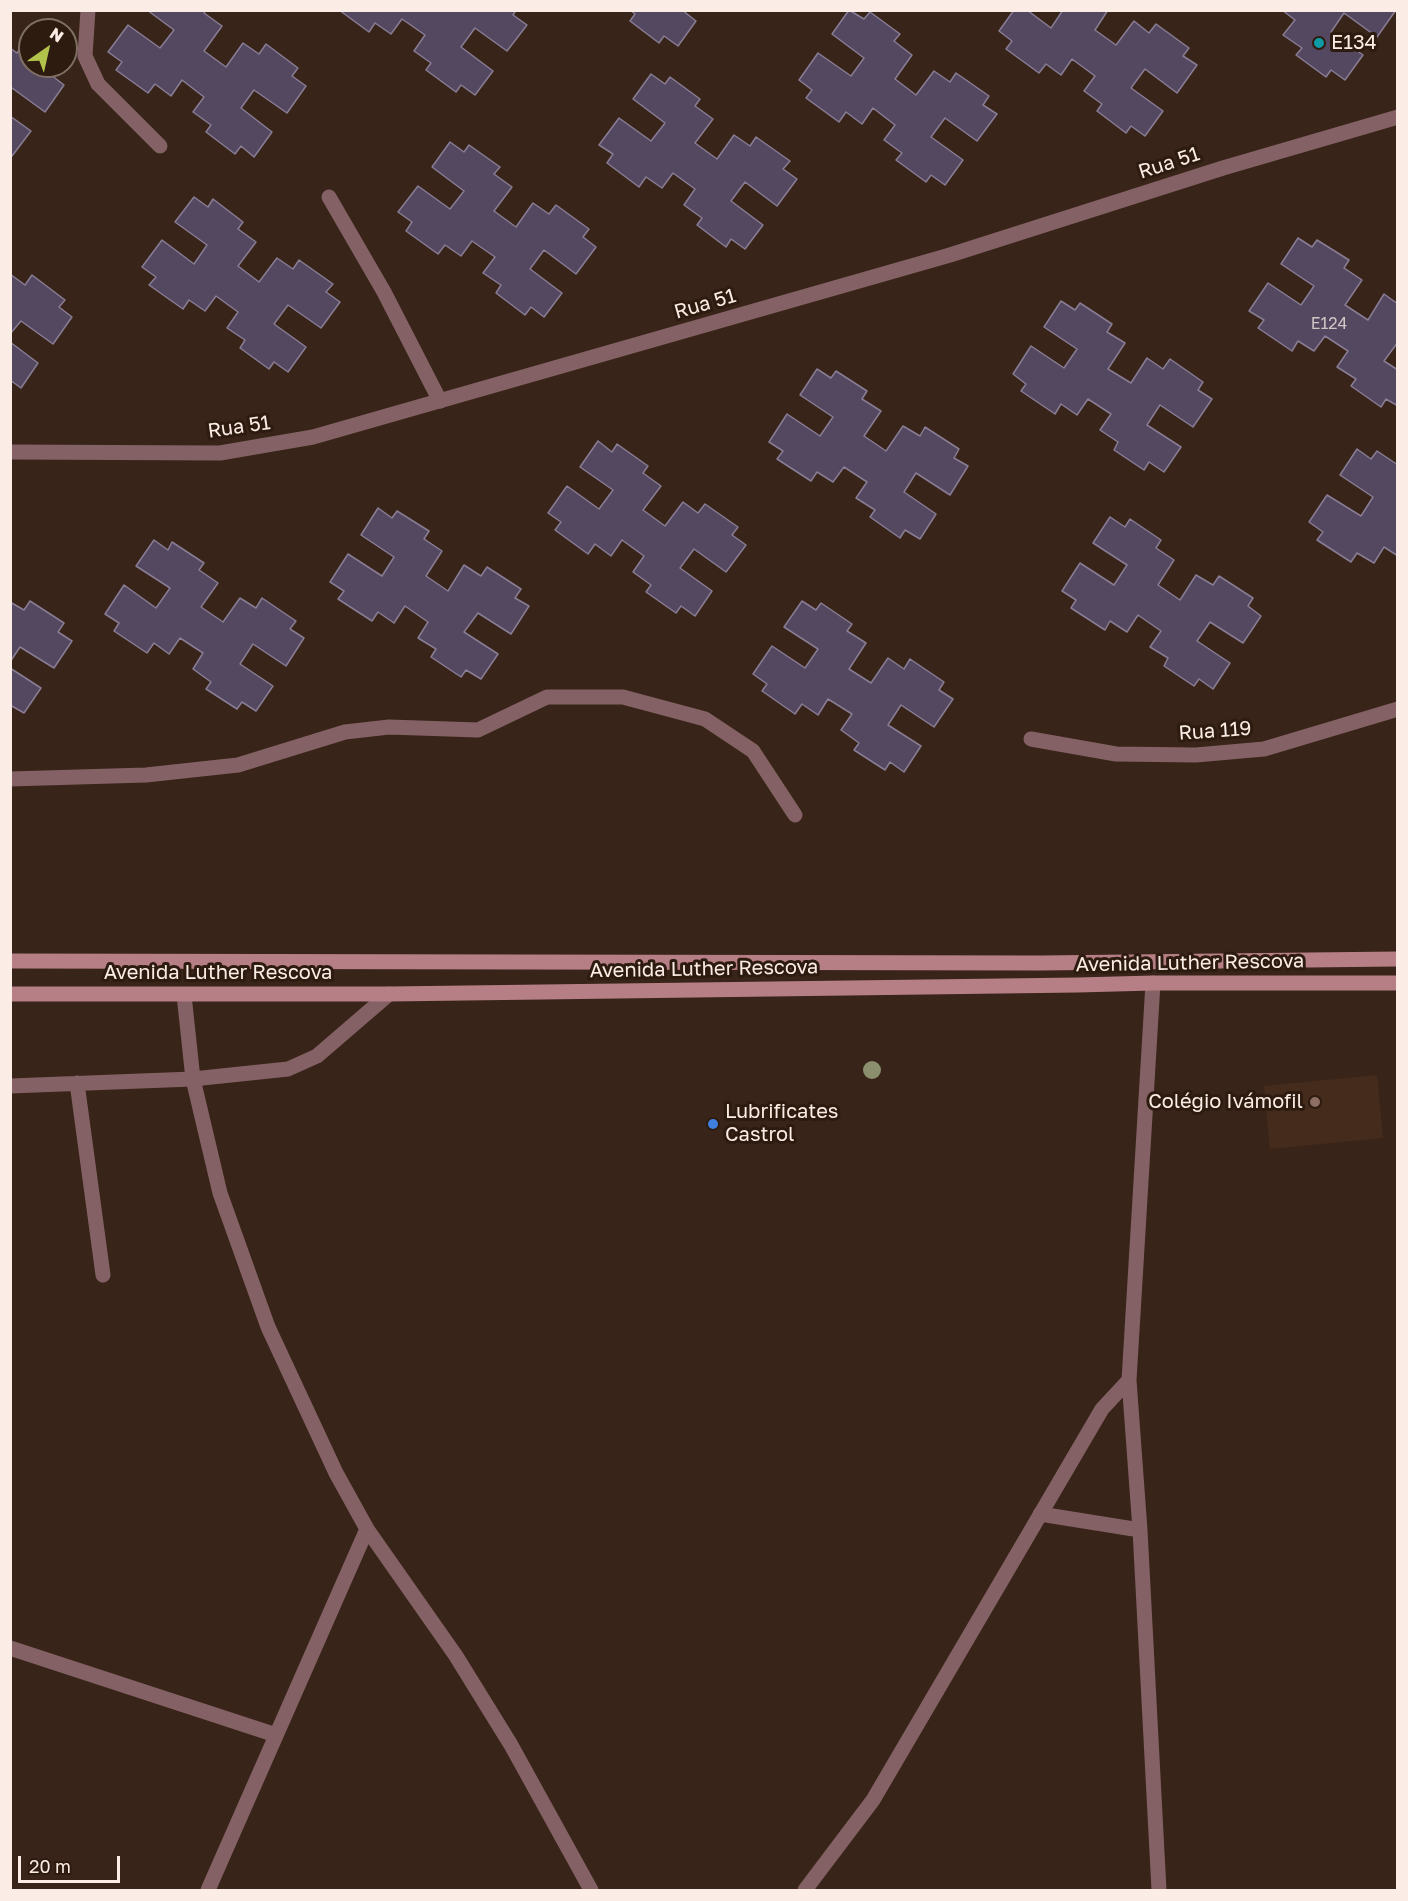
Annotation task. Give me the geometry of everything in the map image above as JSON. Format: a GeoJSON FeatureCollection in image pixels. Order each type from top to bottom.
{"type":"FeatureCollection","features":[{"type":"Feature","properties":{"kind":"main road","name":"Avenida Luther Rescova"},"geometry":{"type":"LineString","coordinates":[[10,961],[1040,963],[1398,959]]}},
{"type":"Feature","properties":{"kind":"main road","name":"Avenida Luther Rescova"},"geometry":{"type":"LineString","coordinates":[[10,994],[389,994],[1153,982],[1398,983]]}},
{"type":"Feature","properties":{"kind":"street"},"geometry":{"type":"LineString","coordinates":[[88,10],[85,56],[98,84],[160,146]]}},
{"type":"Feature","properties":{"kind":"street","name":"Rua 51"},"geometry":{"type":"LineString","coordinates":[[10,452],[220,453],[313,437],[950,255],[1223,168],[1398,117]]}},
{"type":"Feature","properties":{"kind":"street"},"geometry":{"type":"LineString","coordinates":[[329,197],[384,292],[440,401]]}},
{"type":"Feature","properties":{"kind":"street"},"geometry":{"type":"LineString","coordinates":[[10,779],[146,776],[238,765],[345,732],[389,727],[478,730],[547,698],[623,697],[705,719],[753,751],[795,814]]}},
{"type":"Feature","properties":{"kind":"street","name":"Rua 119"},"geometry":{"type":"LineString","coordinates":[[1030,739],[1116,754],[1196,755],[1264,748],[1398,709]]}},
{"type":"Feature","properties":{"kind":"street"},"geometry":{"type":"LineString","coordinates":[[1153,982],[1129,1380],[1140,1530],[1159,1890]]}},
{"type":"Feature","properties":{"kind":"street"},"geometry":{"type":"LineString","coordinates":[[184,994],[193,1079],[220,1193],[268,1327],[336,1473],[367,1529],[456,1656],[511,1745],[591,1890]]}},
{"type":"Feature","properties":{"kind":"street"},"geometry":{"type":"LineString","coordinates":[[10,1086],[193,1079],[288,1069],[317,1056],[389,994]]}},
{"type":"Feature","properties":{"kind":"street"},"geometry":{"type":"LineString","coordinates":[[77,1083],[103,1275]]}},
{"type":"Feature","properties":{"kind":"street"},"geometry":{"type":"LineString","coordinates":[[805,1890],[873,1800],[1102,1409],[1129,1380]]}},
{"type":"Feature","properties":{"kind":"street"},"geometry":{"type":"LineString","coordinates":[[1040,1514],[1140,1530]]}},
{"type":"Feature","properties":{"kind":"street"},"geometry":{"type":"LineString","coordinates":[[208,1890],[367,1529]]}},
{"type":"Feature","properties":{"kind":"street"},"geometry":{"type":"LineString","coordinates":[[10,1648],[276,1735]]}},
{"type":"Feature","properties":{"kind":"shaded area"},"geometry":{"type":"Polygon","coordinates":[[[1377,1075],[1383,1138],[1270,1149],[1264,1086],[1377,1075]]]}},
{"type":"Feature","properties":{"kind":"building"},"geometry":{"type":"Polygon","coordinates":[[[147,10],[206,10],[204,13],[222,26],[204,51],[226,67],[243,43],[259,54],[266,44],[298,68],[292,76],[306,86],[287,113],[254,90],[241,108],[272,132],[254,157],[241,146],[235,154],[206,132],[211,125],[193,112],[204,97],[182,80],[171,96],[155,84],[148,93],[116,70],[122,62],[108,52],[128,25],[160,48],[174,30],[147,10]]]}},
{"type":"Feature","properties":{"kind":"building"},"geometry":{"type":"Polygon","coordinates":[[[339,10],[516,10],[513,15],[527,25],[507,51],[475,28],[461,47],[493,71],[475,95],[461,85],[456,92],[426,70],[431,63],[414,51],[425,35],[402,19],[391,34],[375,23],[369,32],[339,10]]]}},
{"type":"Feature","properties":{"kind":"building"},"geometry":{"type":"Polygon","coordinates":[[[630,10],[682,10],[696,21],[678,46],[664,36],[659,43],[630,21],[635,14],[630,10]]]}},
{"type":"Feature","properties":{"kind":"building"},"geometry":{"type":"Polygon","coordinates":[[[849,10],[864,19],[870,12],[900,34],[894,41],[912,55],[895,79],[916,95],[934,71],[950,82],[956,73],[989,96],[983,105],[997,114],[977,141],[945,118],[931,137],[963,160],[945,185],[931,175],[926,182],[896,160],[902,153],[884,140],[895,125],[873,108],[862,124],[846,112],[839,122],[806,98],[812,90],[799,80],[818,53],[851,76],[864,58],[832,34],[849,10]]]}},
{"type":"Feature","properties":{"kind":"building"},"geometry":{"type":"Polygon","coordinates":[[[1014,10],[1027,10],[1051,28],[1063,10],[1108,10],[1095,30],[1116,45],[1134,21],[1149,33],[1156,24],[1189,48],[1183,56],[1197,65],[1177,93],[1145,69],[1131,88],[1163,111],[1145,136],[1131,126],[1126,133],[1097,111],[1102,104],[1084,91],[1095,76],[1072,59],[1061,75],[1046,64],[1039,73],[1006,49],[1012,41],[999,31],[1014,10]]]}},
{"type":"Feature","properties":{"kind":"building","name":"E134"},"geometry":{"type":"Polygon","coordinates":[[[1282,10],[1396,10],[1377,37],[1344,13],[1331,32],[1363,55],[1345,80],[1331,70],[1326,77],[1296,55],[1302,48],[1283,35],[1295,20],[1282,10]]]}},
{"type":"Feature","properties":{"kind":"building"},"geometry":{"type":"Polygon","coordinates":[[[10,48],[17,53],[18,78],[55,78],[64,85],[45,112],[12,88],[10,91],[10,48]]]}},
{"type":"Feature","properties":{"kind":"building"},"geometry":{"type":"Polygon","coordinates":[[[651,74],[665,84],[670,77],[700,99],[695,106],[713,119],[695,143],[717,159],[734,135],[750,146],[756,137],[790,161],[783,169],[797,179],[777,206],[745,182],[731,201],[763,225],[745,249],[731,239],[726,247],[697,225],[702,218],[684,205],[695,189],[673,173],[662,188],[646,177],[639,187],[607,163],[613,154],[599,145],[619,118],[651,141],[665,123],[633,99],[651,74]]]}},
{"type":"Feature","properties":{"kind":"building"},"geometry":{"type":"Polygon","coordinates":[[[10,116],[31,131],[12,156],[10,154],[10,116]]]}},
{"type":"Feature","properties":{"kind":"building"},"geometry":{"type":"Polygon","coordinates":[[[450,142],[464,152],[469,145],[500,167],[494,174],[512,187],[494,211],[516,227],[533,203],[549,214],[556,205],[589,229],[583,237],[596,247],[576,274],[544,250],[530,269],[562,293],[544,317],[531,307],[525,315],[496,293],[501,285],[483,273],[495,257],[472,241],[461,256],[445,245],[438,254],[406,231],[412,222],[398,212],[418,186],[450,209],[464,191],[432,167],[450,142]]]}},
{"type":"Feature","properties":{"kind":"building"},"geometry":{"type":"Polygon","coordinates":[[[194,197],[208,207],[213,199],[243,222],[238,229],[256,242],[238,266],[259,282],[277,258],[293,269],[299,260],[333,284],[326,292],[340,302],[321,328],[288,305],[274,324],[306,347],[288,372],[274,362],[269,369],[240,348],[245,340],[227,328],[238,312],[216,296],[205,311],[189,300],[183,309],[149,285],[156,277],[142,267],[162,240],[194,264],[207,245],[175,222],[194,197]]]}},
{"type":"Feature","properties":{"kind":"building"},"geometry":{"type":"Polygon","coordinates":[[[1298,238],[1312,247],[1317,240],[1349,260],[1344,268],[1362,280],[1345,305],[1368,320],[1384,294],[1398,304],[1398,342],[1384,361],[1398,370],[1398,406],[1386,399],[1381,407],[1351,386],[1356,379],[1337,367],[1348,351],[1325,336],[1314,351],[1298,341],[1292,351],[1258,328],[1264,320],[1249,311],[1268,283],[1301,305],[1314,286],[1281,264],[1298,238]]]}},
{"type":"Feature","properties":{"kind":"building"},"geometry":{"type":"Polygon","coordinates":[[[10,274],[25,285],[32,275],[65,300],[59,307],[72,317],[53,344],[21,321],[10,334],[10,274]]]}},
{"type":"Feature","properties":{"kind":"building"},"geometry":{"type":"Polygon","coordinates":[[[1061,301],[1075,310],[1080,303],[1112,324],[1107,332],[1125,343],[1108,369],[1131,383],[1147,358],[1163,369],[1170,359],[1203,382],[1198,390],[1212,399],[1193,427],[1160,405],[1147,425],[1181,447],[1164,472],[1149,462],[1144,470],[1114,450],[1118,442],[1100,430],[1111,414],[1088,399],[1077,415],[1061,404],[1055,414],[1021,391],[1026,384],[1013,374],[1031,346],[1064,368],[1077,349],[1044,327],[1061,301]]]}},
{"type":"Feature","properties":{"kind":"building"},"geometry":{"type":"Polygon","coordinates":[[[10,342],[38,363],[21,388],[10,380],[10,342]]]}},
{"type":"Feature","properties":{"kind":"building"},"geometry":{"type":"Polygon","coordinates":[[[817,369],[831,378],[836,371],[867,391],[862,399],[881,411],[864,436],[886,451],[903,426],[920,436],[925,427],[959,449],[954,458],[968,466],[950,495],[916,473],[904,492],[936,514],[920,539],[905,530],[900,538],[870,517],[875,510],[856,498],[867,482],[844,467],[833,482],[817,472],[811,481],[777,459],[783,451],[769,442],[787,414],[820,436],[833,417],[800,395],[817,369]]]}},
{"type":"Feature","properties":{"kind":"building"},"geometry":{"type":"Polygon","coordinates":[[[598,441],[612,452],[617,444],[648,466],[643,473],[661,486],[643,510],[665,526],[683,502],[698,513],[705,504],[738,527],[732,535],[746,545],[726,572],[694,549],[680,568],[712,591],[695,616],[681,606],[676,613],[646,592],[651,585],[633,572],[644,556],[622,540],[611,556],[595,544],[588,554],[555,530],[561,522],[548,513],[567,486],[599,509],[613,490],[580,467],[598,441]]]}},
{"type":"Feature","properties":{"kind":"building"},"geometry":{"type":"Polygon","coordinates":[[[1357,449],[1371,459],[1377,451],[1398,465],[1398,556],[1384,547],[1374,563],[1357,553],[1351,562],[1317,540],[1323,532],[1309,522],[1327,495],[1361,516],[1373,497],[1340,475],[1357,449]]]}},
{"type":"Feature","properties":{"kind":"building"},"geometry":{"type":"Polygon","coordinates":[[[378,508],[392,518],[397,511],[429,531],[424,539],[442,551],[426,576],[448,591],[464,565],[481,576],[487,567],[521,589],[515,598],[529,606],[511,634],[478,613],[464,632],[498,654],[481,679],[466,670],[461,677],[431,657],[436,649],[418,638],[428,622],[405,606],[394,623],[378,612],[372,621],[338,599],[344,591],[330,582],[348,554],[382,576],[394,557],[361,535],[378,508]]]}},
{"type":"Feature","properties":{"kind":"building"},"geometry":{"type":"Polygon","coordinates":[[[1110,517],[1125,527],[1130,519],[1161,540],[1156,548],[1174,560],[1158,585],[1180,600],[1196,575],[1213,585],[1219,576],[1253,598],[1248,606],[1261,616],[1243,643],[1210,622],[1197,641],[1230,663],[1213,689],[1199,679],[1194,686],[1164,666],[1168,658],[1150,647],[1161,631],[1138,615],[1127,632],[1110,621],[1105,630],[1071,608],[1076,600],[1062,591],[1080,563],[1114,585],[1127,565],[1093,543],[1110,517]]]}},
{"type":"Feature","properties":{"kind":"building"},"geometry":{"type":"Polygon","coordinates":[[[154,540],[168,550],[172,542],[204,563],[199,570],[218,583],[201,607],[223,622],[240,598],[256,608],[262,598],[296,621],[290,629],[304,638],[286,666],[253,644],[240,664],[273,686],[256,711],[242,702],[237,709],[206,689],[211,682],[193,669],[203,653],[180,638],[169,654],[154,643],[147,653],[114,631],[119,623],[105,614],[124,585],[156,608],[170,588],[136,566],[154,540]]]}},
{"type":"Feature","properties":{"kind":"building"},"geometry":{"type":"Polygon","coordinates":[[[30,601],[64,623],[58,632],[72,641],[54,668],[20,647],[10,662],[10,602],[24,610],[30,601]]]}},
{"type":"Feature","properties":{"kind":"building"},"geometry":{"type":"Polygon","coordinates":[[[802,601],[816,610],[821,603],[852,624],[847,631],[866,643],[849,669],[871,683],[888,658],[904,669],[910,659],[944,682],[939,690],[953,699],[934,727],[901,705],[888,725],[921,746],[904,772],[890,762],[885,770],[854,750],[859,743],[841,730],[852,714],[828,699],[818,715],[802,704],[795,714],[762,691],[767,684],[753,674],[772,646],[805,668],[818,649],[784,627],[802,601]]]}},
{"type":"Feature","properties":{"kind":"building"},"geometry":{"type":"Polygon","coordinates":[[[10,668],[41,688],[24,713],[10,705],[10,668]]]}},
{"type":"Feature","properties":{"kind":"place","name":"E134"},"geometry":{"type":"Point","coordinates":[1319,43]}},
{"type":"Feature","properties":{"kind":"place","name":"Colégio Ivámofil"},"geometry":{"type":"Point","coordinates":[1315,1102]}},
{"type":"Feature","properties":{"kind":"place","name":"Lubrificates Castrol"},"geometry":{"type":"Point","coordinates":[713,1124]}}]}
